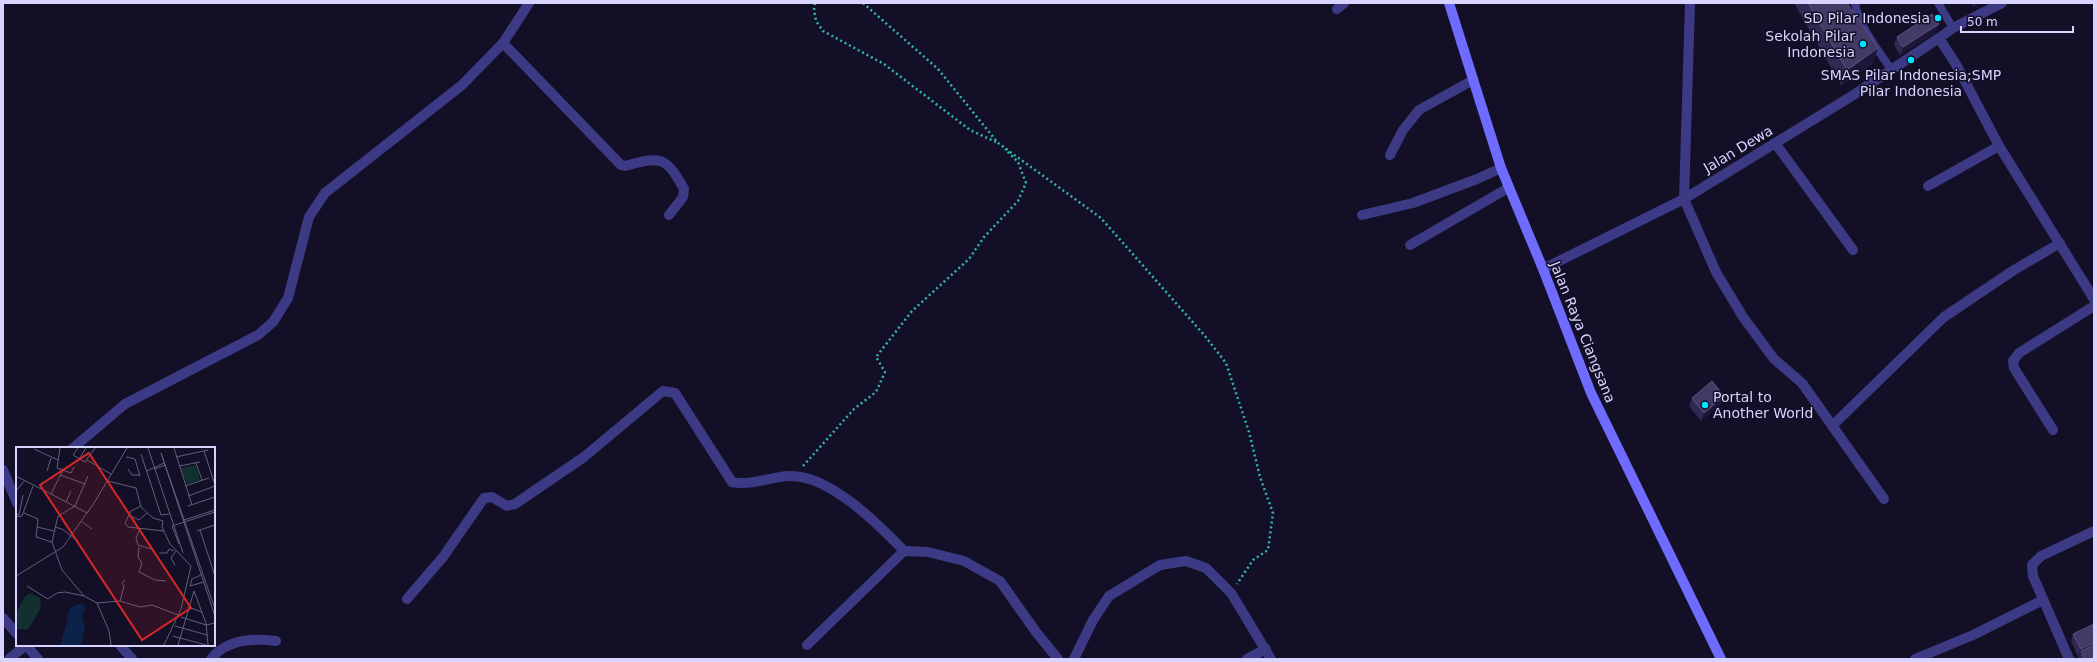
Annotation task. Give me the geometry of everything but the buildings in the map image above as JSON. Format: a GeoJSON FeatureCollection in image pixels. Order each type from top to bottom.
{"type":"FeatureCollection","features":[{"type":"Feature","properties":{"kind":"main road","name":"Jalan Raya Ciangsana"},"geometry":{"type":"LineString","coordinates":[[1449,3],[1508,188],[1543,269],[1591,393],[1721,659]]}},
{"type":"Feature","properties":{"kind":"street"},"geometry":{"type":"LineString","coordinates":[[74,447],[125,404],[258,334],[273,322],[288,298],[309,217],[325,193],[462,85],[503,43],[529,3]]}},
{"type":"Feature","properties":{"kind":"street"},"geometry":{"type":"LineString","coordinates":[[1690,3],[1684,199],[1716,272],[1743,317],[1774,359],[1802,383],[1884,499]]}},
{"type":"Feature","properties":{"kind":"street","name":"Jalan Dewa"},"geometry":{"type":"LineString","coordinates":[[1543,269],[1684,199],[1892,69],[1953,28],[2002,3]]}},
{"type":"Feature","properties":{"kind":"street"},"geometry":{"type":"LineString","coordinates":[[1940,38],[1957,66],[1999,146],[2094,299]]}},
{"type":"Feature","properties":{"kind":"street"},"geometry":{"type":"LineString","coordinates":[[503,43],[621,165],[625,166],[655,159],[666,164],[684,190],[683,197],[669,215]]}},
{"type":"Feature","properties":{"kind":"street"},"geometry":{"type":"LineString","coordinates":[[1390,156],[1403,130],[1419,110],[1473,80]]}},
{"type":"Feature","properties":{"kind":"street"},"geometry":{"type":"LineString","coordinates":[[1775,143],[1853,250]]}},
{"type":"Feature","properties":{"kind":"street"},"geometry":{"type":"LineString","coordinates":[[1928,186],[1999,146]]}},
{"type":"Feature","properties":{"kind":"street"},"geometry":{"type":"LineString","coordinates":[[1362,215],[1413,203],[1477,180],[1501,168]]}},
{"type":"Feature","properties":{"kind":"street"},"geometry":{"type":"LineString","coordinates":[[1410,245],[1508,188]]}},
{"type":"Feature","properties":{"kind":"street"},"geometry":{"type":"LineString","coordinates":[[1832,426],[1944,317],[2014,270],[2060,243]]}},
{"type":"Feature","properties":{"kind":"street"},"geometry":{"type":"LineString","coordinates":[[2053,430],[2014,368],[2013,361],[2019,353],[2094,306]]}},
{"type":"Feature","properties":{"kind":"street"},"geometry":{"type":"LineString","coordinates":[[407,599],[443,557],[484,498],[492,497],[507,506],[515,504],[584,457],[663,392],[675,393],[732,482],[741,484],[793,476],[811,480],[841,495],[872,518],[904,551],[928,552],[964,561],[1000,581],[1036,632],[1058,659]]}},
{"type":"Feature","properties":{"kind":"street"},"geometry":{"type":"LineString","coordinates":[[3,470],[16,498]]}},
{"type":"Feature","properties":{"kind":"street"},"geometry":{"type":"LineString","coordinates":[[2069,659],[2033,576],[2032,565],[2041,556],[2094,531]]}},
{"type":"Feature","properties":{"kind":"street"},"geometry":{"type":"LineString","coordinates":[[807,646],[904,551]]}},
{"type":"Feature","properties":{"kind":"street"},"geometry":{"type":"LineString","coordinates":[[1074,659],[1093,620],[1109,596],[1160,565],[1186,561],[1206,568],[1231,593],[1271,659]]}},
{"type":"Feature","properties":{"kind":"street"},"geometry":{"type":"LineString","coordinates":[[1915,659],[1973,635],[2043,600]]}},
{"type":"Feature","properties":{"kind":"street"},"geometry":{"type":"LineString","coordinates":[[3,618],[16,633]]}},
{"type":"Feature","properties":{"kind":"street"},"geometry":{"type":"LineString","coordinates":[[211,659],[216,652],[244,641],[276,640]]}},
{"type":"Feature","properties":{"kind":"street"},"geometry":{"type":"LineString","coordinates":[[9,659],[25,646]]}},
{"type":"Feature","properties":{"kind":"street"},"geometry":{"type":"LineString","coordinates":[[27,646],[38,659]]}},
{"type":"Feature","properties":{"kind":"street"},"geometry":{"type":"LineString","coordinates":[[121,646],[132,659]]}},
{"type":"Feature","properties":{"kind":"street"},"geometry":{"type":"LineString","coordinates":[[1247,659],[1266,649]]}},
{"type":"Feature","properties":{"kind":"lane"},"geometry":{"type":"LineString","coordinates":[[1855,3],[1856,10],[1862,22],[1892,69]]}},
{"type":"Feature","properties":{"kind":"lane"},"geometry":{"type":"LineString","coordinates":[[1938,3],[1953,28]]}},
{"type":"Feature","properties":{"kind":"path"},"geometry":{"type":"LineString","coordinates":[[815,3],[814,10],[816,21],[823,31],[884,64],[970,130],[998,143],[1101,218],[1205,336],[1226,363],[1249,432],[1260,477],[1273,513],[1268,550],[1253,560],[1231,593]]}},
{"type":"Feature","properties":{"kind":"path"},"geometry":{"type":"LineString","coordinates":[[793,476],[854,409],[876,392],[885,372],[876,357],[907,316],[970,259],[984,236],[1018,202],[1026,183],[1018,162],[998,143],[938,69],[862,3]]}},
{"type":"Feature","properties":{"kind":"place","name":"SD Pilar Indonesia"},"geometry":{"type":"Point","coordinates":[1938,18]}},
{"type":"Feature","properties":{"kind":"place","name":"Sekolah Pilar Indonesia"},"geometry":{"type":"Point","coordinates":[1863,44]}},
{"type":"Feature","properties":{"kind":"place","name":"SMAS Pilar Indonesia;SMP Pilar Indonesia"},"geometry":{"type":"Point","coordinates":[1911,60]}},
{"type":"Feature","properties":{"kind":"place","name":"Portal to Another World"},"geometry":{"type":"Point","coordinates":[1705,405]}}]}
